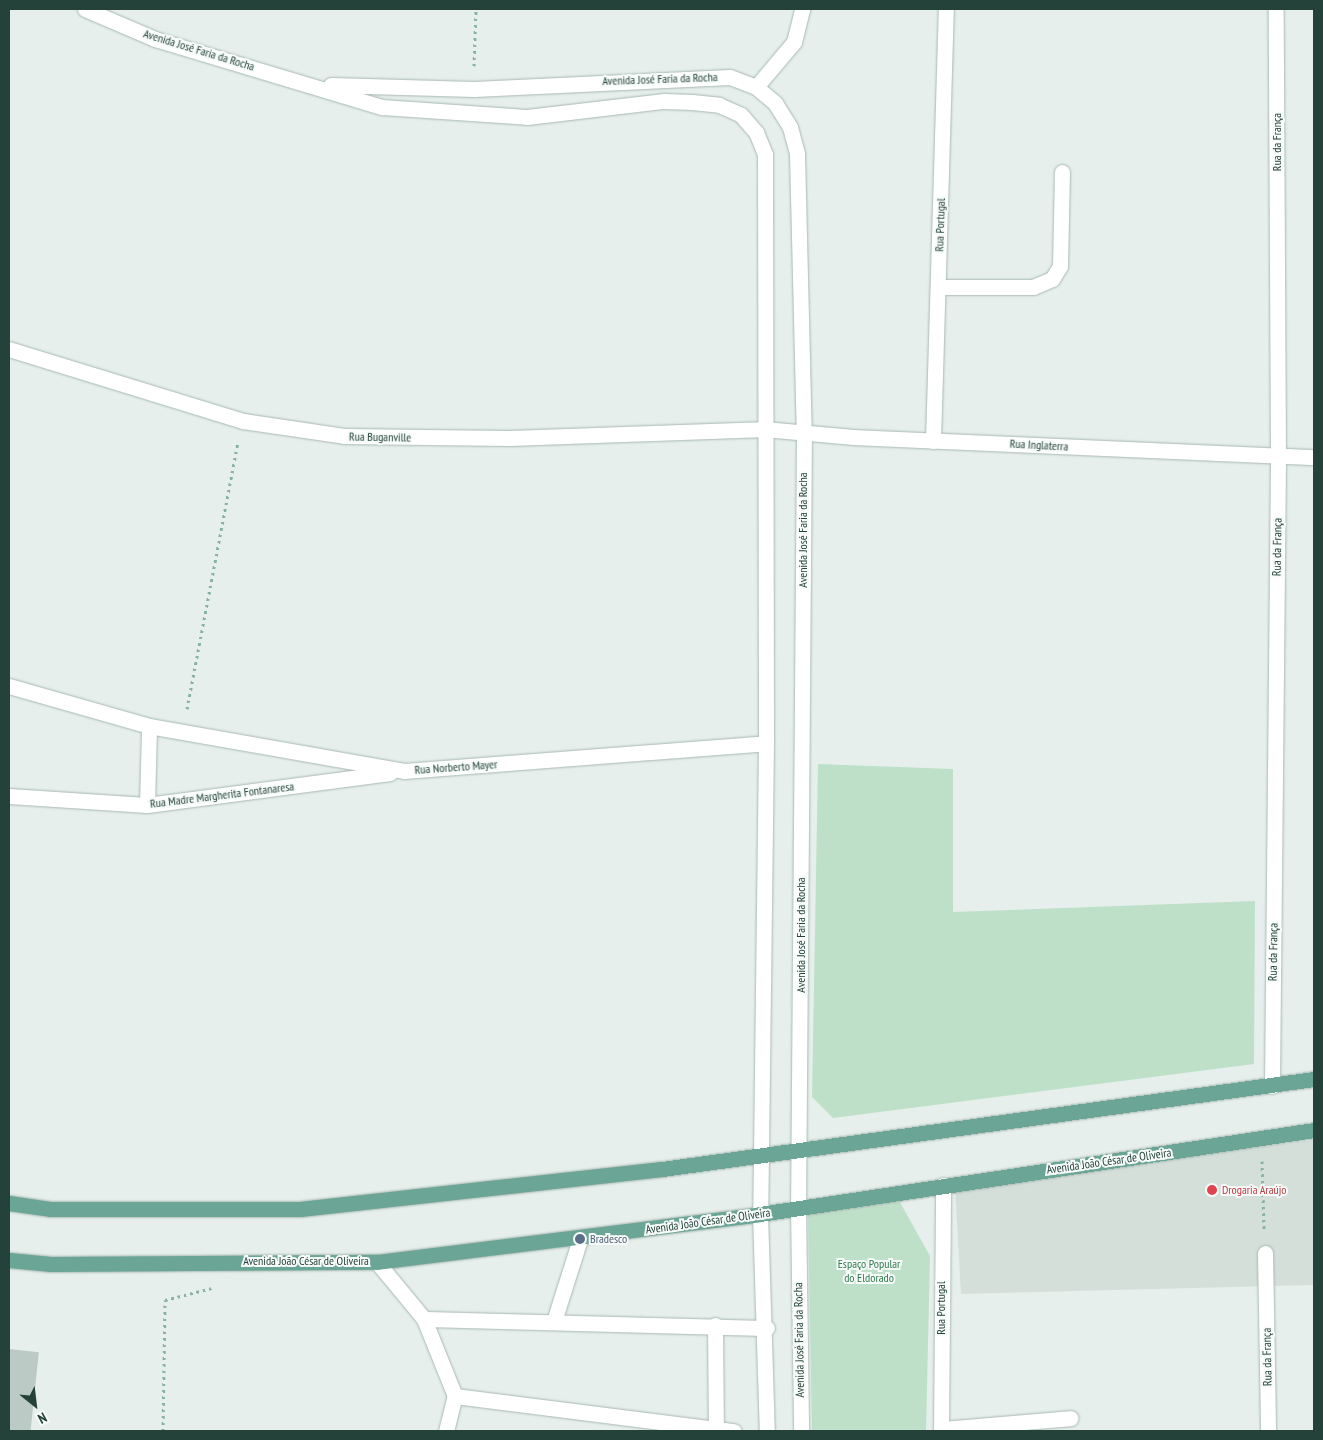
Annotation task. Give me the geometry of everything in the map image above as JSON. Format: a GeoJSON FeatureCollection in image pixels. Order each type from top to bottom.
{"type":"FeatureCollection","features":[{"type":"Feature","properties":{"kind":"main road"},"geometry":{"type":"LineString","coordinates":[[9,1204],[50,1210],[300,1209],[760,1156],[1314,1079]]}},
{"type":"Feature","properties":{"kind":"main road","name":"Avenida João César de Oliveira"},"geometry":{"type":"LineString","coordinates":[[9,1260],[51,1264],[209,1261],[378,1262],[580,1239],[760,1214],[943,1184],[1314,1130]]}},
{"type":"Feature","properties":{"kind":"street","name":"Avenida José Faria da Rocha"},"geometry":{"type":"LineString","coordinates":[[85,9],[155,39],[314,85],[382,107],[464,116],[527,117],[664,101],[719,105],[741,115],[756,132],[765,154],[766,743],[760,1214],[767,1328],[767,1431]]}},
{"type":"Feature","properties":{"kind":"street"},"geometry":{"type":"LineString","coordinates":[[756,87],[794,42],[802,9]]}},
{"type":"Feature","properties":{"kind":"street","name":"Rua Portugal"},"geometry":{"type":"LineString","coordinates":[[933,440],[946,9]]}},
{"type":"Feature","properties":{"kind":"street","name":"Rua da França"},"geometry":{"type":"LineString","coordinates":[[1272,1086],[1278,457],[1276,9]]}},
{"type":"Feature","properties":{"kind":"street","name":"Avenida José Faria da Rocha"},"geometry":{"type":"LineString","coordinates":[[314,85],[474,89],[694,75],[730,76],[756,87],[775,103],[790,127],[797,154],[804,434],[800,1150],[798,1207],[801,1431]]}},
{"type":"Feature","properties":{"kind":"street"},"geometry":{"type":"LineString","coordinates":[[938,287],[1033,287],[1052,279],[1060,266],[1062,172]]}},
{"type":"Feature","properties":{"kind":"street","name":"Rua Buganville"},"geometry":{"type":"LineString","coordinates":[[9,349],[243,421],[344,436],[510,438],[764,429]]}},
{"type":"Feature","properties":{"kind":"street","name":"Rua Inglaterra"},"geometry":{"type":"LineString","coordinates":[[764,429],[804,434],[1278,457],[1314,457]]}},
{"type":"Feature","properties":{"kind":"street","name":"Rua Norberto Mayer"},"geometry":{"type":"LineString","coordinates":[[9,686],[149,726],[404,771],[766,743]]}},
{"type":"Feature","properties":{"kind":"street"},"geometry":{"type":"LineString","coordinates":[[147,805],[149,726]]}},
{"type":"Feature","properties":{"kind":"street","name":"Rua Madre Margherita Fontanaresa"},"geometry":{"type":"LineString","coordinates":[[9,796],[147,805],[404,771]]}},
{"type":"Feature","properties":{"kind":"street","name":"Rua Portugal"},"geometry":{"type":"LineString","coordinates":[[940,1430],[943,1184]]}},
{"type":"Feature","properties":{"kind":"street"},"geometry":{"type":"LineString","coordinates":[[554,1321],[580,1239]]}},
{"type":"Feature","properties":{"kind":"street","name":"Rua da França"},"geometry":{"type":"LineString","coordinates":[[1264,1253],[1268,1431]]}},
{"type":"Feature","properties":{"kind":"street"},"geometry":{"type":"LineString","coordinates":[[378,1262],[424,1319],[455,1396],[446,1431]]}},
{"type":"Feature","properties":{"kind":"street"},"geometry":{"type":"LineString","coordinates":[[424,1319],[715,1325],[767,1328]]}},
{"type":"Feature","properties":{"kind":"street"},"geometry":{"type":"LineString","coordinates":[[715,1325],[716,1430]]}},
{"type":"Feature","properties":{"kind":"street"},"geometry":{"type":"LineString","coordinates":[[455,1396],[734,1431]]}},
{"type":"Feature","properties":{"kind":"street"},"geometry":{"type":"LineString","coordinates":[[940,1430],[1071,1418]]}},
{"type":"Feature","properties":{"kind":"path"},"geometry":{"type":"LineString","coordinates":[[474,89],[476,9]]}},
{"type":"Feature","properties":{"kind":"path"},"geometry":{"type":"LineString","coordinates":[[182,732],[243,421]]}},
{"type":"Feature","properties":{"kind":"path"},"geometry":{"type":"LineString","coordinates":[[1262,1139],[1264,1253]]}},
{"type":"Feature","properties":{"kind":"path"},"geometry":{"type":"LineString","coordinates":[[164,1431],[165,1300],[214,1287],[209,1261]]}},
{"type":"Feature","properties":{"kind":"shaded area"},"geometry":{"type":"Polygon","coordinates":[[[1314,1140],[1314,1285],[961,1294],[955,1186],[1314,1140]]]}},
{"type":"Feature","properties":{"kind":"green space"},"geometry":{"type":"Polygon","coordinates":[[[818,764],[953,769],[953,912],[1255,901],[1254,1064],[833,1118],[812,1097],[818,764]]]}},
{"type":"Feature","properties":{"kind":"green space","name":"Espaço Popular do Eldorado"},"geometry":{"type":"Polygon","coordinates":[[[897,1197],[930,1256],[926,1431],[812,1431],[808,1212],[897,1197]]]}},
{"type":"Feature","properties":{"kind":"building"},"geometry":{"type":"Polygon","coordinates":[[[9,1349],[39,1352],[31,1431],[9,1431],[9,1349]]]}},
{"type":"Feature","properties":{"kind":"place","name":"Drogaria Araújo"},"geometry":{"type":"Point","coordinates":[1212,1190]}},
{"type":"Feature","properties":{"kind":"place","name":"Bradesco"},"geometry":{"type":"Point","coordinates":[580,1239]}}]}
